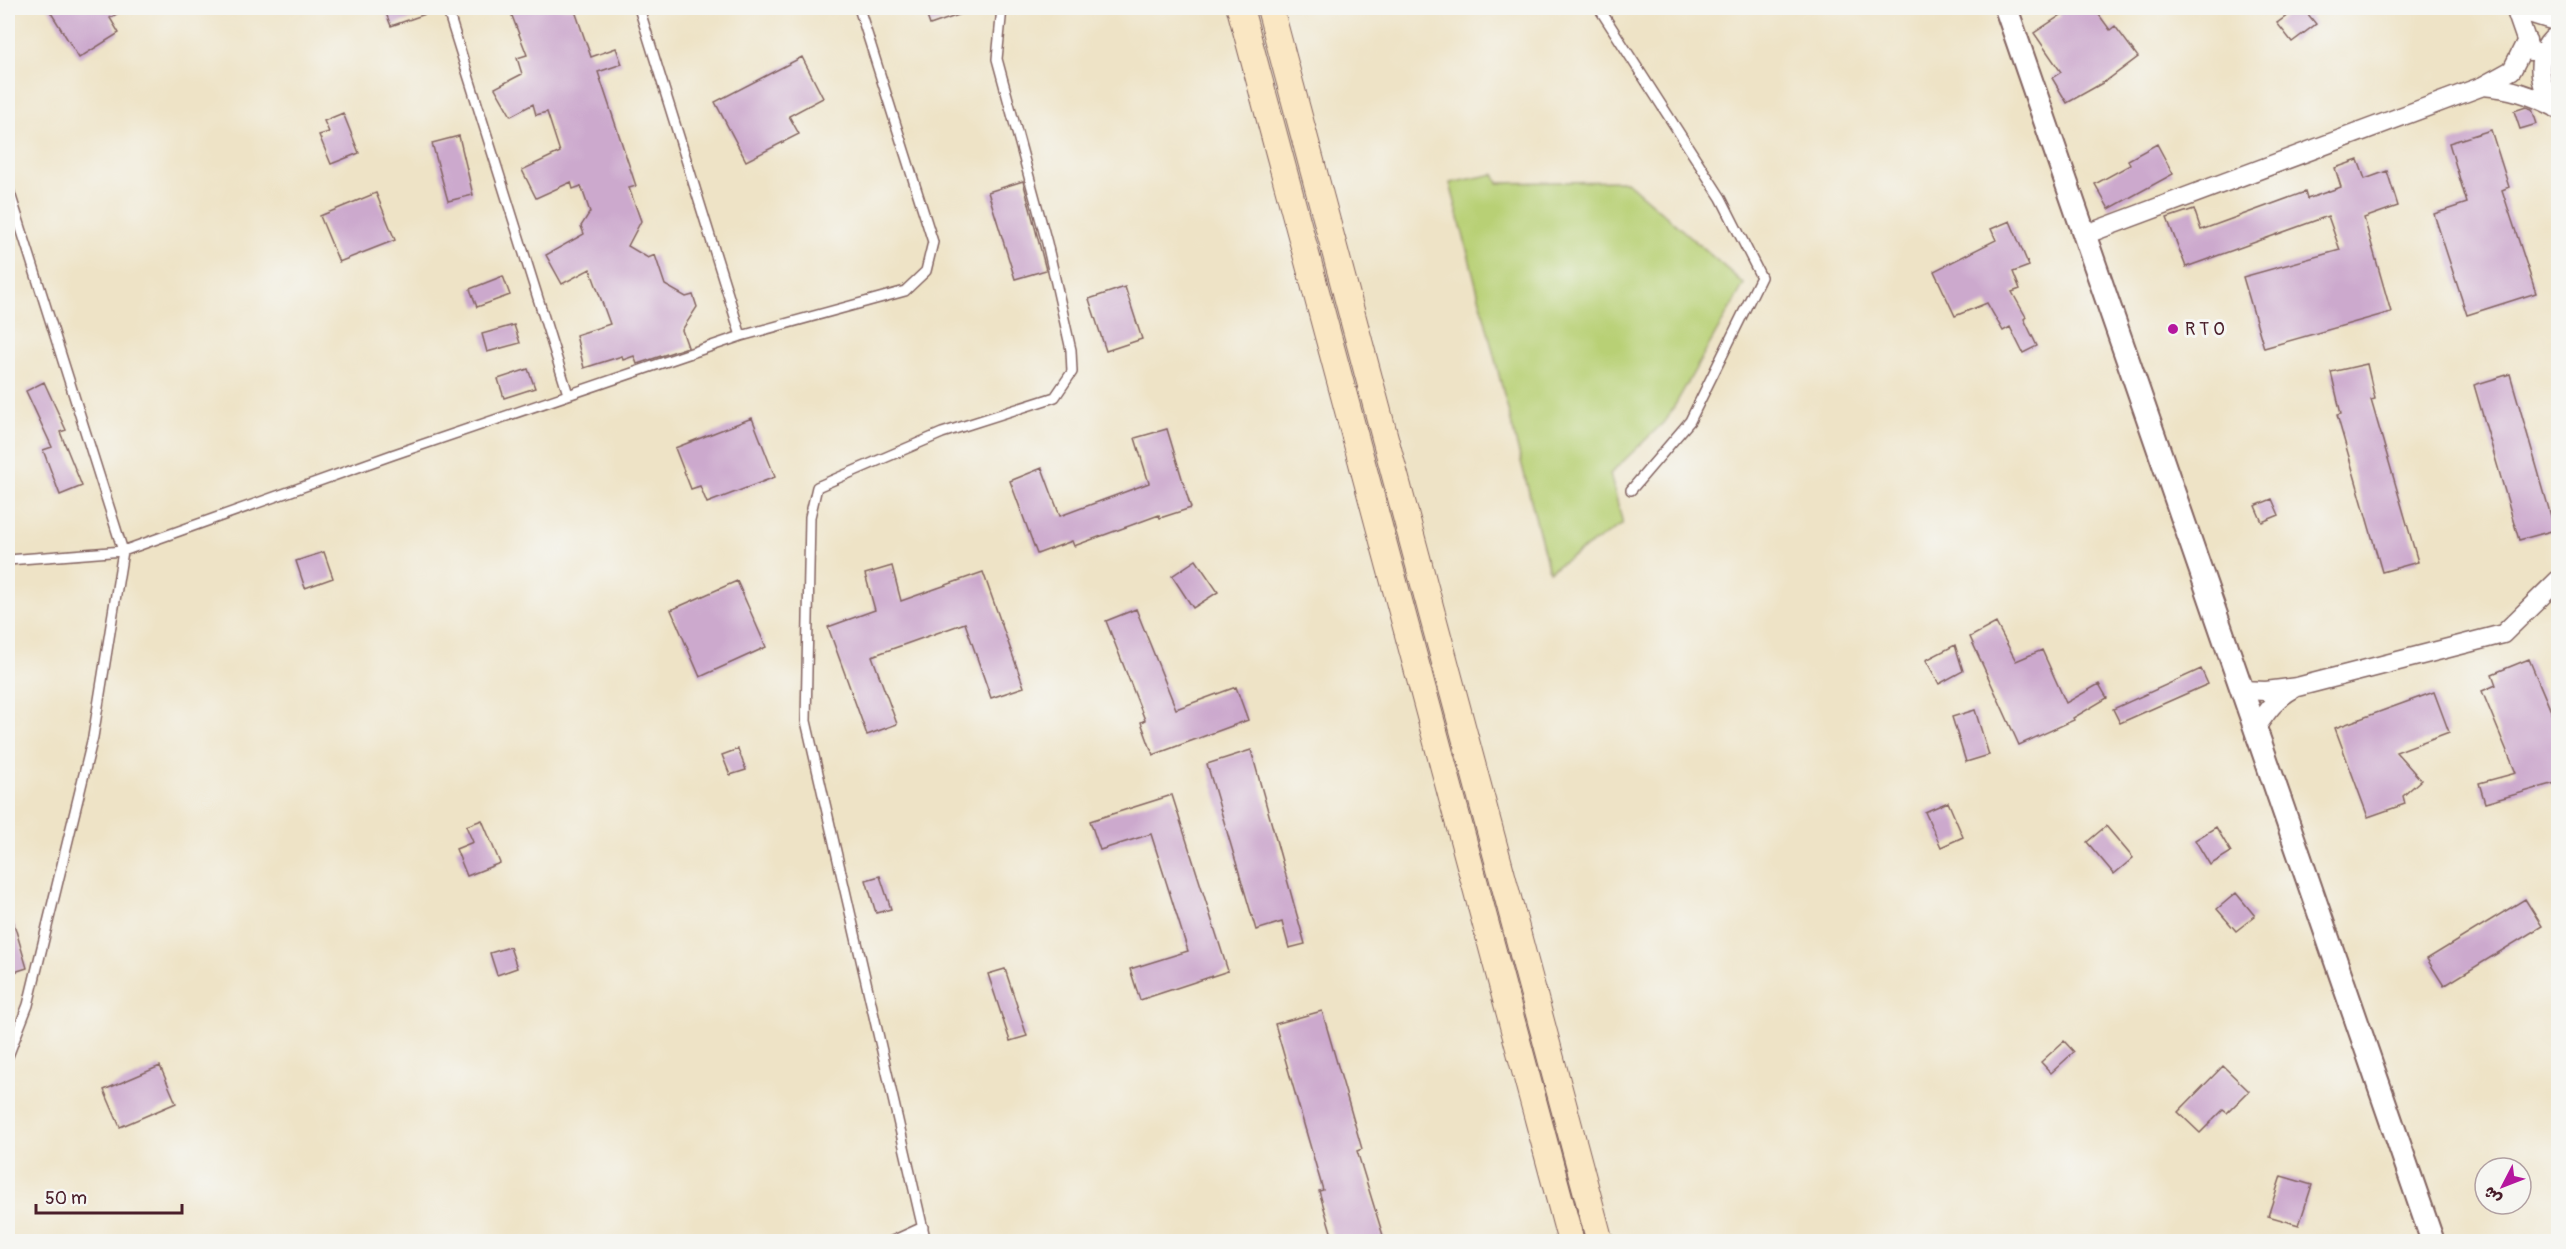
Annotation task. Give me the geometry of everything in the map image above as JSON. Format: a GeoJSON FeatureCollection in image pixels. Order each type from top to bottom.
{"type":"FeatureCollection","features":[{"type":"Feature","properties":{"kind":"main road"},"geometry":{"type":"LineString","coordinates":[[1240,8],[1571,1242]]}},
{"type":"Feature","properties":{"kind":"main road"},"geometry":{"type":"LineString","coordinates":[[1270,8],[1600,1242]]}},
{"type":"Feature","properties":{"kind":"street"},"geometry":{"type":"LineString","coordinates":[[2006,8],[2433,1242]]}},
{"type":"Feature","properties":{"kind":"street"},"geometry":{"type":"LineString","coordinates":[[2515,8],[2559,22]]}},
{"type":"Feature","properties":{"kind":"street"},"geometry":{"type":"LineString","coordinates":[[2515,8],[2546,96],[2557,109]]}},
{"type":"Feature","properties":{"kind":"street"},"geometry":{"type":"LineString","coordinates":[[2540,81],[2540,65],[2545,50],[2559,34]]}},
{"type":"Feature","properties":{"kind":"street"},"geometry":{"type":"LineString","coordinates":[[2084,235],[2483,87],[2512,70],[2527,40]]}},
{"type":"Feature","properties":{"kind":"street"},"geometry":{"type":"LineString","coordinates":[[2483,87],[2505,88],[2533,96],[2557,109]]}},
{"type":"Feature","properties":{"kind":"street"},"geometry":{"type":"LineString","coordinates":[[2241,690],[2266,691],[2297,687],[2503,634],[2559,580]]}},
{"type":"Feature","properties":{"kind":"street"},"geometry":{"type":"LineString","coordinates":[[2255,729],[2268,709],[2282,695],[2297,687]]}},
{"type":"Feature","properties":{"kind":"lane"},"geometry":{"type":"LineString","coordinates":[[447,8],[568,394]]}},
{"type":"Feature","properties":{"kind":"lane"},"geometry":{"type":"LineString","coordinates":[[639,8],[741,336]]}},
{"type":"Feature","properties":{"kind":"lane"},"geometry":{"type":"LineString","coordinates":[[8,560],[123,551],[568,394],[741,336],[905,291],[926,271],[933,242],[859,8]]}},
{"type":"Feature","properties":{"kind":"lane"},"geometry":{"type":"LineString","coordinates":[[926,1242],[806,721],[810,517],[817,487],[942,433],[1055,397],[1072,372],[1071,350],[1047,243],[997,59],[1002,8]]}},
{"type":"Feature","properties":{"kind":"lane"},"geometry":{"type":"LineString","coordinates":[[1599,8],[1721,198],[1761,276],[1690,422],[1631,490]]}},
{"type":"Feature","properties":{"kind":"lane"},"geometry":{"type":"LineString","coordinates":[[8,187],[123,551],[93,737],[28,1005],[8,1056]]}},
{"type":"Feature","properties":{"kind":"lane"},"geometry":{"type":"LineString","coordinates":[[891,1242],[923,1227]]}},
{"type":"Feature","properties":{"kind":"green space"},"geometry":{"type":"Polygon","coordinates":[[[1494,174],[1498,183],[1626,181],[1744,284],[1667,419],[1610,474],[1623,524],[1549,571],[1450,183],[1494,174]]]}},
{"type":"Feature","properties":{"kind":"building"},"geometry":{"type":"Polygon","coordinates":[[[48,8],[126,8],[110,18],[119,33],[79,58],[48,8]]]}},
{"type":"Feature","properties":{"kind":"building"},"geometry":{"type":"Polygon","coordinates":[[[384,8],[437,8],[437,10],[391,26],[384,8]]]}},
{"type":"Feature","properties":{"kind":"building"},"geometry":{"type":"Polygon","coordinates":[[[509,8],[574,8],[591,57],[616,48],[622,64],[598,72],[636,186],[629,188],[641,221],[628,246],[648,258],[655,255],[665,285],[686,297],[693,295],[697,307],[682,330],[688,347],[637,364],[634,356],[623,360],[622,356],[584,368],[576,335],[610,324],[590,269],[562,284],[546,255],[584,234],[581,226],[590,212],[581,186],[573,189],[571,182],[536,198],[522,170],[560,152],[547,112],[536,115],[533,104],[511,116],[495,88],[522,74],[517,58],[527,55],[509,8]]]}},
{"type":"Feature","properties":{"kind":"building"},"geometry":{"type":"Polygon","coordinates":[[[924,8],[973,8],[973,10],[930,25],[924,8]]]}},
{"type":"Feature","properties":{"kind":"building"},"geometry":{"type":"Polygon","coordinates":[[[2055,8],[2094,8],[2110,30],[2115,26],[2138,57],[2106,81],[2067,103],[2052,78],[2061,72],[2034,33],[2061,15],[2055,8]]]}},
{"type":"Feature","properties":{"kind":"building"},"geometry":{"type":"Polygon","coordinates":[[[2298,8],[2303,8],[2316,24],[2292,42],[2277,23],[2298,8]]]}},
{"type":"Feature","properties":{"kind":"building"},"geometry":{"type":"Polygon","coordinates":[[[802,57],[823,98],[789,116],[799,134],[746,161],[715,102],[802,57]]]}},
{"type":"Feature","properties":{"kind":"building"},"geometry":{"type":"Polygon","coordinates":[[[2526,107],[2532,109],[2537,124],[2520,129],[2514,111],[2526,107]]]}},
{"type":"Feature","properties":{"kind":"building"},"geometry":{"type":"Polygon","coordinates":[[[343,113],[359,153],[331,164],[319,135],[329,132],[324,121],[343,113]]]}},
{"type":"Feature","properties":{"kind":"building"},"geometry":{"type":"Polygon","coordinates":[[[2491,130],[2509,187],[2502,190],[2536,293],[2467,315],[2434,214],[2467,203],[2449,143],[2491,130]]]}},
{"type":"Feature","properties":{"kind":"building"},"geometry":{"type":"Polygon","coordinates":[[[459,136],[473,195],[448,201],[432,143],[459,136]]]}},
{"type":"Feature","properties":{"kind":"building"},"geometry":{"type":"Polygon","coordinates":[[[2157,144],[2173,174],[2109,209],[2095,184],[2130,165],[2128,160],[2157,144]]]}},
{"type":"Feature","properties":{"kind":"building"},"geometry":{"type":"Polygon","coordinates":[[[2358,160],[2365,179],[2387,171],[2398,206],[2364,218],[2391,312],[2264,348],[2243,277],[2340,250],[2328,216],[2186,267],[2167,218],[2194,209],[2201,230],[2305,192],[2307,199],[2341,187],[2335,168],[2358,160]]]}},
{"type":"Feature","properties":{"kind":"building"},"geometry":{"type":"Polygon","coordinates":[[[1023,181],[1046,270],[1015,279],[988,192],[1023,181]]]}},
{"type":"Feature","properties":{"kind":"building"},"geometry":{"type":"Polygon","coordinates":[[[376,193],[395,240],[339,262],[320,216],[376,193]]]}},
{"type":"Feature","properties":{"kind":"building"},"geometry":{"type":"Polygon","coordinates":[[[2010,221],[2029,266],[2013,272],[2020,289],[2012,292],[2026,317],[2024,319],[2037,346],[2023,353],[2010,327],[2003,331],[1987,303],[1955,316],[1934,271],[1996,240],[1991,229],[2010,221]]]}},
{"type":"Feature","properties":{"kind":"building"},"geometry":{"type":"Polygon","coordinates":[[[503,276],[510,295],[477,307],[470,289],[503,276]]]}},
{"type":"Feature","properties":{"kind":"building"},"geometry":{"type":"Polygon","coordinates":[[[1125,287],[1142,339],[1106,351],[1089,299],[1125,287]]]}},
{"type":"Feature","properties":{"kind":"building"},"geometry":{"type":"Polygon","coordinates":[[[514,325],[520,343],[487,352],[482,334],[514,325]]]}},
{"type":"Feature","properties":{"kind":"building"},"geometry":{"type":"Polygon","coordinates":[[[2367,364],[2375,399],[2371,400],[2418,562],[2382,572],[2337,415],[2341,414],[2331,372],[2367,364]]]}},
{"type":"Feature","properties":{"kind":"building"},"geometry":{"type":"Polygon","coordinates":[[[528,369],[535,388],[504,398],[498,379],[528,369]]]}},
{"type":"Feature","properties":{"kind":"building"},"geometry":{"type":"Polygon","coordinates":[[[2510,374],[2555,530],[2519,540],[2474,385],[2510,374]]]}},
{"type":"Feature","properties":{"kind":"building"},"geometry":{"type":"Polygon","coordinates":[[[44,382],[66,430],[60,432],[82,486],[60,495],[43,450],[52,447],[26,391],[44,382]]]}},
{"type":"Feature","properties":{"kind":"building"},"geometry":{"type":"Polygon","coordinates":[[[752,418],[775,477],[707,503],[700,486],[691,489],[675,448],[752,418]]]}},
{"type":"Feature","properties":{"kind":"building"},"geometry":{"type":"Polygon","coordinates":[[[1167,429],[1191,508],[1160,518],[1159,515],[1074,546],[1072,541],[1037,554],[1010,481],[1042,468],[1060,516],[1149,483],[1135,438],[1167,429]]]}},
{"type":"Feature","properties":{"kind":"building"},"geometry":{"type":"Polygon","coordinates":[[[2272,499],[2279,515],[2262,522],[2255,506],[2272,499]]]}},
{"type":"Feature","properties":{"kind":"building"},"geometry":{"type":"Polygon","coordinates":[[[324,552],[333,578],[305,588],[296,561],[324,552]]]}},
{"type":"Feature","properties":{"kind":"building"},"geometry":{"type":"Polygon","coordinates":[[[1196,560],[1218,592],[1193,608],[1172,576],[1196,560]]]}},
{"type":"Feature","properties":{"kind":"building"},"geometry":{"type":"Polygon","coordinates":[[[892,566],[901,601],[983,572],[1024,687],[991,698],[965,623],[872,656],[897,724],[867,735],[828,627],[875,610],[865,574],[892,566]]]}},
{"type":"Feature","properties":{"kind":"building"},"geometry":{"type":"Polygon","coordinates":[[[737,581],[766,647],[700,677],[671,610],[737,581]]]}},
{"type":"Feature","properties":{"kind":"building"},"geometry":{"type":"Polygon","coordinates":[[[1136,609],[1176,709],[1236,687],[1248,720],[1153,755],[1141,722],[1145,720],[1106,621],[1136,609]]]}},
{"type":"Feature","properties":{"kind":"building"},"geometry":{"type":"Polygon","coordinates":[[[1996,623],[2016,661],[2042,650],[2066,703],[2099,684],[2107,698],[2073,718],[2074,720],[2019,745],[1970,637],[1996,623]]]}},
{"type":"Feature","properties":{"kind":"building"},"geometry":{"type":"Polygon","coordinates":[[[1955,645],[1963,671],[1939,684],[1926,660],[1955,645]]]}},
{"type":"Feature","properties":{"kind":"building"},"geometry":{"type":"Polygon","coordinates":[[[2529,659],[2559,730],[2559,782],[2485,803],[2479,783],[2516,773],[2482,691],[2496,685],[2492,674],[2529,659]]]}},
{"type":"Feature","properties":{"kind":"building"},"geometry":{"type":"Polygon","coordinates":[[[2201,669],[2208,684],[2120,723],[2113,709],[2201,669]]]}},
{"type":"Feature","properties":{"kind":"building"},"geometry":{"type":"Polygon","coordinates":[[[2434,692],[2449,732],[2396,752],[2421,780],[2403,796],[2405,804],[2368,817],[2335,728],[2434,692]]]}},
{"type":"Feature","properties":{"kind":"building"},"geometry":{"type":"Polygon","coordinates":[[[1975,710],[1989,755],[1966,762],[1952,717],[1975,710]]]}},
{"type":"Feature","properties":{"kind":"building"},"geometry":{"type":"Polygon","coordinates":[[[738,749],[746,770],[730,775],[722,755],[738,749]]]}},
{"type":"Feature","properties":{"kind":"building"},"geometry":{"type":"Polygon","coordinates":[[[1251,750],[1305,944],[1289,948],[1282,922],[1256,930],[1207,764],[1251,750]]]}},
{"type":"Feature","properties":{"kind":"building"},"geometry":{"type":"Polygon","coordinates":[[[1172,795],[1228,971],[1140,1000],[1130,969],[1188,951],[1151,834],[1100,850],[1090,821],[1172,795]]]}},
{"type":"Feature","properties":{"kind":"building"},"geometry":{"type":"Polygon","coordinates":[[[1948,802],[1963,837],[1941,847],[1925,812],[1948,802]]]}},
{"type":"Feature","properties":{"kind":"building"},"geometry":{"type":"Polygon","coordinates":[[[482,820],[500,863],[467,876],[456,849],[473,842],[466,826],[482,820]]]}},
{"type":"Feature","properties":{"kind":"building"},"geometry":{"type":"Polygon","coordinates":[[[2106,826],[2133,858],[2114,874],[2087,842],[2106,826]]]}},
{"type":"Feature","properties":{"kind":"building"},"geometry":{"type":"Polygon","coordinates":[[[2216,827],[2231,852],[2210,865],[2195,840],[2216,827]]]}},
{"type":"Feature","properties":{"kind":"building"},"geometry":{"type":"Polygon","coordinates":[[[880,876],[891,909],[876,913],[866,880],[880,876]]]}},
{"type":"Feature","properties":{"kind":"building"},"geometry":{"type":"Polygon","coordinates":[[[2236,893],[2255,916],[2236,931],[2217,909],[2236,893]]]}},
{"type":"Feature","properties":{"kind":"building"},"geometry":{"type":"Polygon","coordinates":[[[2525,899],[2542,926],[2444,986],[2427,959],[2525,899]]]}},
{"type":"Feature","properties":{"kind":"building"},"geometry":{"type":"Polygon","coordinates":[[[8,917],[12,917],[27,968],[8,974],[8,917]]]}},
{"type":"Feature","properties":{"kind":"building"},"geometry":{"type":"Polygon","coordinates":[[[510,947],[517,968],[497,975],[490,953],[510,947]]]}},
{"type":"Feature","properties":{"kind":"building"},"geometry":{"type":"Polygon","coordinates":[[[1005,969],[1027,1036],[1010,1041],[988,974],[1005,969]]]}},
{"type":"Feature","properties":{"kind":"building"},"geometry":{"type":"Polygon","coordinates":[[[1322,1011],[1362,1149],[1357,1151],[1385,1242],[1334,1242],[1319,1191],[1323,1190],[1275,1024],[1322,1011]]]}},
{"type":"Feature","properties":{"kind":"building"},"geometry":{"type":"Polygon","coordinates":[[[2064,1041],[2074,1052],[2051,1073],[2041,1062],[2064,1041]]]}},
{"type":"Feature","properties":{"kind":"building"},"geometry":{"type":"Polygon","coordinates":[[[160,1066],[176,1103],[120,1127],[104,1090],[160,1066]]]}},
{"type":"Feature","properties":{"kind":"building"},"geometry":{"type":"Polygon","coordinates":[[[2223,1066],[2249,1091],[2227,1113],[2223,1110],[2200,1133],[2178,1112],[2223,1066]]]}},
{"type":"Feature","properties":{"kind":"building"},"geometry":{"type":"Polygon","coordinates":[[[2281,1176],[2312,1185],[2299,1225],[2268,1216],[2281,1176]]]}},
{"type":"Feature","properties":{"kind":"place","name":"R T O"},"geometry":{"type":"Point","coordinates":[2173,329]}}]}
